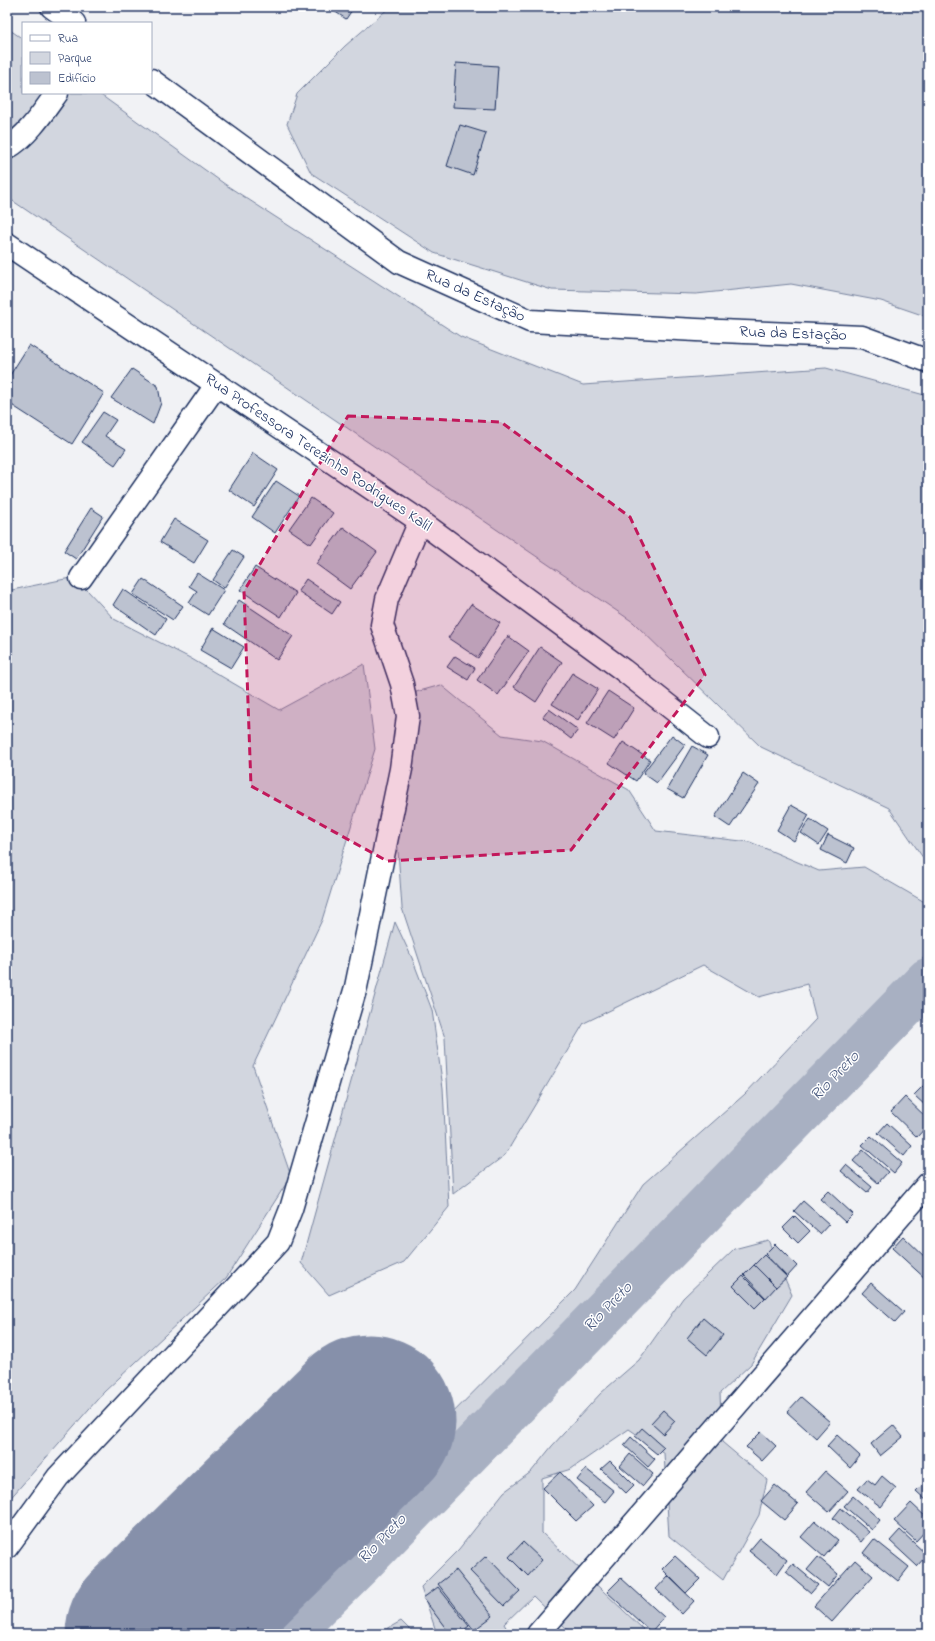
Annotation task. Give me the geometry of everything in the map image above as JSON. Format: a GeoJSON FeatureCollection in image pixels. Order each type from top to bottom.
{"type":"FeatureCollection","features":[{"type":"Feature","properties":{"kind":"street","name":"Rua da Estação"},"geometry":{"type":"LineString","coordinates":[[152,81],[399,262],[530,321],[862,337],[928,360]]}},
{"type":"Feature","properties":{"kind":"street"},"geometry":{"type":"LineString","coordinates":[[7,166],[11,146],[57,94]]}},
{"type":"Feature","properties":{"kind":"street","name":"Rua Professora Terezinha Rodrigues Kalil"},"geometry":{"type":"LineString","coordinates":[[7,244],[420,521],[623,670],[708,737]]}},
{"type":"Feature","properties":{"kind":"street"},"geometry":{"type":"LineString","coordinates":[[81,578],[217,384]]}},
{"type":"Feature","properties":{"kind":"street"},"geometry":{"type":"LineString","coordinates":[[7,1547],[58,1477],[278,1242],[281,1235],[291,1209],[356,986],[400,769],[408,716],[402,684],[382,625],[387,599],[420,521]]}},
{"type":"Feature","properties":{"kind":"street"},"geometry":{"type":"LineString","coordinates":[[538,1634],[928,1184]]}},
{"type":"Feature","properties":{"kind":"highlighted area"},"geometry":{"type":"Polygon","coordinates":[[[348,416],[501,422],[630,517],[705,675],[571,850],[387,861],[251,786],[244,591],[348,416]]]}},
{"type":"Feature","properties":{"kind":"green space"},"geometry":{"type":"Polygon","coordinates":[[[390,7],[928,7],[928,317],[881,301],[791,284],[696,294],[552,290],[434,253],[311,173],[287,124],[297,94],[345,46],[390,7]]]}},
{"type":"Feature","properties":{"kind":"green space"},"geometry":{"type":"Polygon","coordinates":[[[7,28],[22,38],[22,94],[99,94],[226,185],[461,337],[583,385],[826,368],[928,396],[928,865],[889,808],[761,747],[633,622],[7,197],[7,28]]]}},
{"type":"Feature","properties":{"kind":"green space"},"geometry":{"type":"Polygon","coordinates":[[[75,577],[114,619],[190,658],[279,710],[364,664],[375,749],[322,920],[253,1066],[291,1176],[226,1278],[104,1392],[7,1502],[7,591],[75,577]]]}},
{"type":"Feature","properties":{"kind":"green space"},"geometry":{"type":"Polygon","coordinates":[[[441,685],[502,735],[542,741],[629,790],[656,831],[750,842],[819,871],[864,867],[928,904],[928,953],[265,1634],[233,1634],[575,1290],[643,1184],[745,1094],[816,1019],[807,984],[759,997],[703,965],[584,1023],[505,1155],[453,1194],[445,1038],[402,908],[397,836],[416,692],[441,685]]]}},
{"type":"Feature","properties":{"kind":"green space"},"geometry":{"type":"Polygon","coordinates":[[[395,922],[412,958],[432,1010],[443,1088],[449,1207],[404,1262],[329,1295],[301,1263],[395,922]]]}},
{"type":"Feature","properties":{"kind":"green space"},"geometry":{"type":"Polygon","coordinates":[[[768,1240],[792,1295],[751,1364],[720,1393],[722,1442],[767,1480],[759,1515],[723,1580],[669,1536],[664,1453],[629,1429],[571,1469],[542,1478],[542,1533],[643,1629],[639,1634],[572,1634],[533,1596],[504,1624],[510,1634],[437,1634],[421,1587],[459,1549],[504,1492],[531,1472],[552,1446],[601,1393],[639,1360],[683,1298],[734,1249],[768,1240]]]}},
{"type":"Feature","properties":{"kind":"green space"},"geometry":{"type":"Polygon","coordinates":[[[401,1621],[414,1634],[378,1634],[401,1621]]]}},
{"type":"Feature","properties":{"kind":"building"},"geometry":{"type":"Polygon","coordinates":[[[328,7],[354,7],[346,19],[328,7]]]}},
{"type":"Feature","properties":{"kind":"building"},"geometry":{"type":"Polygon","coordinates":[[[456,63],[498,66],[495,109],[453,107],[456,63]]]}},
{"type":"Feature","properties":{"kind":"building"},"geometry":{"type":"Polygon","coordinates":[[[460,125],[486,133],[473,175],[447,166],[460,125]]]}},
{"type":"Feature","properties":{"kind":"building"},"geometry":{"type":"Polygon","coordinates":[[[29,345],[104,393],[72,444],[7,402],[7,380],[29,345]]]}},
{"type":"Feature","properties":{"kind":"building"},"geometry":{"type":"Polygon","coordinates":[[[132,369],[158,386],[161,403],[153,424],[111,398],[132,369]]]}},
{"type":"Feature","properties":{"kind":"building"},"geometry":{"type":"Polygon","coordinates":[[[103,412],[116,420],[105,436],[126,449],[115,465],[82,442],[103,412]]]}},
{"type":"Feature","properties":{"kind":"building"},"geometry":{"type":"Polygon","coordinates":[[[253,453],[278,470],[254,507],[229,490],[253,453]]]}},
{"type":"Feature","properties":{"kind":"building"},"geometry":{"type":"Polygon","coordinates":[[[276,481],[299,496],[275,533],[252,517],[276,481]]]}},
{"type":"Feature","properties":{"kind":"building"},"geometry":{"type":"Polygon","coordinates":[[[311,498],[333,513],[311,544],[289,529],[311,498]]]}},
{"type":"Feature","properties":{"kind":"building"},"geometry":{"type":"Polygon","coordinates":[[[91,508],[103,516],[76,559],[64,551],[91,508]]]}},
{"type":"Feature","properties":{"kind":"building"},"geometry":{"type":"Polygon","coordinates":[[[174,519],[208,540],[194,563],[160,542],[174,519]]]}},
{"type":"Feature","properties":{"kind":"building"},"geometry":{"type":"Polygon","coordinates":[[[343,527],[377,552],[350,589],[316,564],[343,527]]]}},
{"type":"Feature","properties":{"kind":"building"},"geometry":{"type":"Polygon","coordinates":[[[233,550],[244,557],[224,588],[213,580],[233,550]]]}},
{"type":"Feature","properties":{"kind":"building"},"geometry":{"type":"Polygon","coordinates":[[[255,567],[296,593],[281,617],[240,590],[255,567]]]}},
{"type":"Feature","properties":{"kind":"building"},"geometry":{"type":"Polygon","coordinates":[[[197,573],[224,590],[208,615],[189,603],[197,591],[189,586],[197,573]]]}},
{"type":"Feature","properties":{"kind":"building"},"geometry":{"type":"Polygon","coordinates":[[[143,579],[183,606],[173,620],[133,594],[143,579]]]}},
{"type":"Feature","properties":{"kind":"building"},"geometry":{"type":"Polygon","coordinates":[[[306,579],[340,602],[332,614],[298,591],[306,579]]]}},
{"type":"Feature","properties":{"kind":"building"},"geometry":{"type":"Polygon","coordinates":[[[123,589],[166,619],[156,635],[113,605],[123,589]]]}},
{"type":"Feature","properties":{"kind":"building"},"geometry":{"type":"Polygon","coordinates":[[[239,600],[293,636],[277,660],[224,624],[239,600]]]}},
{"type":"Feature","properties":{"kind":"building"},"geometry":{"type":"Polygon","coordinates":[[[471,604],[500,623],[478,658],[448,638],[471,604]]]}},
{"type":"Feature","properties":{"kind":"building"},"geometry":{"type":"Polygon","coordinates":[[[213,628],[244,647],[231,668],[200,650],[213,628]]]}},
{"type":"Feature","properties":{"kind":"building"},"geometry":{"type":"Polygon","coordinates":[[[508,636],[529,651],[498,695],[477,680],[508,636]]]}},
{"type":"Feature","properties":{"kind":"building"},"geometry":{"type":"Polygon","coordinates":[[[540,647],[562,662],[536,702],[514,687],[540,647]]]}},
{"type":"Feature","properties":{"kind":"building"},"geometry":{"type":"Polygon","coordinates":[[[455,656],[475,668],[468,680],[447,667],[455,656]]]}},
{"type":"Feature","properties":{"kind":"building"},"geometry":{"type":"Polygon","coordinates":[[[572,673],[598,689],[578,720],[552,704],[572,673]]]}},
{"type":"Feature","properties":{"kind":"building"},"geometry":{"type":"Polygon","coordinates":[[[608,691],[634,708],[614,740],[587,723],[608,691]]]}},
{"type":"Feature","properties":{"kind":"building"},"geometry":{"type":"Polygon","coordinates":[[[549,709],[578,730],[571,739],[543,717],[549,709]]]}},
{"type":"Feature","properties":{"kind":"building"},"geometry":{"type":"Polygon","coordinates":[[[672,735],[685,745],[657,783],[643,773],[672,735]]]}},
{"type":"Feature","properties":{"kind":"building"},"geometry":{"type":"Polygon","coordinates":[[[623,742],[650,760],[636,781],[609,763],[623,742]]]}},
{"type":"Feature","properties":{"kind":"building"},"geometry":{"type":"Polygon","coordinates":[[[692,746],[708,755],[683,798],[667,789],[692,746]]]}},
{"type":"Feature","properties":{"kind":"building"},"geometry":{"type":"Polygon","coordinates":[[[743,773],[759,784],[730,827],[715,817],[743,773]]]}},
{"type":"Feature","properties":{"kind":"building"},"geometry":{"type":"Polygon","coordinates":[[[791,805],[809,815],[794,841],[777,830],[791,805]]]}},
{"type":"Feature","properties":{"kind":"building"},"geometry":{"type":"Polygon","coordinates":[[[810,819],[828,831],[819,845],[801,833],[810,819]]]}},
{"type":"Feature","properties":{"kind":"building"},"geometry":{"type":"Polygon","coordinates":[[[828,835],[854,848],[847,863],[821,850],[828,835]]]}},
{"type":"Feature","properties":{"kind":"building"},"geometry":{"type":"Polygon","coordinates":[[[928,1081],[928,1108],[914,1095],[928,1081]]]}},
{"type":"Feature","properties":{"kind":"building"},"geometry":{"type":"Polygon","coordinates":[[[905,1097],[928,1119],[928,1125],[917,1137],[891,1112],[905,1097]]]}},
{"type":"Feature","properties":{"kind":"building"},"geometry":{"type":"Polygon","coordinates":[[[887,1123],[912,1146],[904,1156],[878,1133],[887,1123]]]}},
{"type":"Feature","properties":{"kind":"building"},"geometry":{"type":"Polygon","coordinates":[[[871,1136],[902,1163],[894,1173],[862,1145],[871,1136]]]}},
{"type":"Feature","properties":{"kind":"building"},"geometry":{"type":"Polygon","coordinates":[[[863,1150],[888,1172],[878,1183],[853,1161],[863,1150]]]}},
{"type":"Feature","properties":{"kind":"building"},"geometry":{"type":"Polygon","coordinates":[[[846,1165],[872,1187],[867,1193],[841,1171],[846,1165]]]}},
{"type":"Feature","properties":{"kind":"building"},"geometry":{"type":"Polygon","coordinates":[[[828,1191],[853,1214],[845,1222],[820,1199],[828,1191]]]}},
{"type":"Feature","properties":{"kind":"building"},"geometry":{"type":"Polygon","coordinates":[[[803,1201],[829,1224],[820,1234],[794,1211],[803,1201]]]}},
{"type":"Feature","properties":{"kind":"building"},"geometry":{"type":"Polygon","coordinates":[[[795,1216],[810,1231],[798,1243],[783,1228],[795,1216]]]}},
{"type":"Feature","properties":{"kind":"building"},"geometry":{"type":"Polygon","coordinates":[[[928,1230],[928,1239],[924,1234],[928,1230]]]}},
{"type":"Feature","properties":{"kind":"building"},"geometry":{"type":"Polygon","coordinates":[[[903,1236],[928,1260],[928,1281],[892,1248],[903,1236]]]}},
{"type":"Feature","properties":{"kind":"building"},"geometry":{"type":"Polygon","coordinates":[[[775,1244],[797,1266],[787,1277],[765,1254],[775,1244]]]}},
{"type":"Feature","properties":{"kind":"building"},"geometry":{"type":"Polygon","coordinates":[[[764,1255],[787,1277],[776,1287],[754,1265],[764,1255]]]}},
{"type":"Feature","properties":{"kind":"building"},"geometry":{"type":"Polygon","coordinates":[[[754,1265],[776,1287],[766,1298],[744,1275],[754,1265]]]}},
{"type":"Feature","properties":{"kind":"building"},"geometry":{"type":"Polygon","coordinates":[[[743,1276],[765,1298],[755,1308],[733,1286],[743,1276]]]}},
{"type":"Feature","properties":{"kind":"building"},"geometry":{"type":"Polygon","coordinates":[[[871,1283],[904,1312],[895,1322],[862,1293],[871,1283]]]}},
{"type":"Feature","properties":{"kind":"building"},"geometry":{"type":"Polygon","coordinates":[[[703,1318],[723,1335],[707,1355],[687,1338],[703,1318]]]}},
{"type":"Feature","properties":{"kind":"building"},"geometry":{"type":"Polygon","coordinates":[[[801,1397],[830,1422],[816,1438],[787,1412],[801,1397]]]}},
{"type":"Feature","properties":{"kind":"building"},"geometry":{"type":"Polygon","coordinates":[[[663,1410],[675,1421],[663,1434],[651,1423],[663,1410]]]}},
{"type":"Feature","properties":{"kind":"building"},"geometry":{"type":"Polygon","coordinates":[[[893,1425],[903,1437],[880,1456],[871,1444],[893,1425]]]}},
{"type":"Feature","properties":{"kind":"building"},"geometry":{"type":"Polygon","coordinates":[[[642,1428],[664,1447],[657,1454],[635,1436],[642,1428]]]}},
{"type":"Feature","properties":{"kind":"building"},"geometry":{"type":"Polygon","coordinates":[[[761,1432],[776,1446],[762,1461],[746,1447],[761,1432]]]}},
{"type":"Feature","properties":{"kind":"building"},"geometry":{"type":"Polygon","coordinates":[[[837,1435],[860,1456],[850,1468],[827,1446],[837,1435]]]}},
{"type":"Feature","properties":{"kind":"building"},"geometry":{"type":"Polygon","coordinates":[[[631,1437],[655,1459],[648,1467],[624,1445],[631,1437]]]}},
{"type":"Feature","properties":{"kind":"building"},"geometry":{"type":"Polygon","coordinates":[[[630,1454],[653,1474],[643,1486],[620,1466],[630,1454]]]}},
{"type":"Feature","properties":{"kind":"building"},"geometry":{"type":"Polygon","coordinates":[[[610,1461],[634,1485],[626,1493],[601,1469],[610,1461]]]}},
{"type":"Feature","properties":{"kind":"building"},"geometry":{"type":"Polygon","coordinates":[[[586,1469],[614,1491],[605,1502],[577,1480],[586,1469]]]}},
{"type":"Feature","properties":{"kind":"building"},"geometry":{"type":"Polygon","coordinates":[[[825,1471],[848,1491],[829,1512],[806,1492],[825,1471]]]}},
{"type":"Feature","properties":{"kind":"building"},"geometry":{"type":"Polygon","coordinates":[[[560,1472],[593,1506],[576,1521],[543,1488],[560,1472]]]}},
{"type":"Feature","properties":{"kind":"building"},"geometry":{"type":"Polygon","coordinates":[[[882,1476],[896,1488],[881,1507],[858,1489],[867,1479],[875,1485],[882,1476]]]}},
{"type":"Feature","properties":{"kind":"building"},"geometry":{"type":"Polygon","coordinates":[[[928,1479],[928,1502],[916,1491],[928,1479]]]}},
{"type":"Feature","properties":{"kind":"building"},"geometry":{"type":"Polygon","coordinates":[[[775,1485],[798,1504],[784,1520],[761,1501],[775,1485]]]}},
{"type":"Feature","properties":{"kind":"building"},"geometry":{"type":"Polygon","coordinates":[[[853,1496],[880,1520],[872,1530],[844,1506],[853,1496]]]}},
{"type":"Feature","properties":{"kind":"building"},"geometry":{"type":"Polygon","coordinates":[[[911,1503],[928,1519],[928,1528],[916,1541],[894,1521],[911,1503]]]}},
{"type":"Feature","properties":{"kind":"building"},"geometry":{"type":"Polygon","coordinates":[[[841,1508],[869,1532],[861,1542],[833,1518],[841,1508]]]}},
{"type":"Feature","properties":{"kind":"building"},"geometry":{"type":"Polygon","coordinates":[[[815,1521],[838,1540],[824,1557],[801,1537],[815,1521]]]}},
{"type":"Feature","properties":{"kind":"building"},"geometry":{"type":"Polygon","coordinates":[[[900,1530],[927,1555],[917,1566],[890,1541],[900,1530]]]}},
{"type":"Feature","properties":{"kind":"building"},"geometry":{"type":"Polygon","coordinates":[[[760,1538],[787,1560],[777,1574],[749,1551],[760,1538]]]}},
{"type":"Feature","properties":{"kind":"building"},"geometry":{"type":"Polygon","coordinates":[[[874,1539],[909,1567],[898,1581],[863,1553],[874,1539]]]}},
{"type":"Feature","properties":{"kind":"building"},"geometry":{"type":"Polygon","coordinates":[[[523,1542],[542,1560],[528,1576],[509,1557],[523,1542]]]}},
{"type":"Feature","properties":{"kind":"building"},"geometry":{"type":"Polygon","coordinates":[[[486,1556],[520,1591],[504,1606],[470,1571],[486,1556]]]}},
{"type":"Feature","properties":{"kind":"building"},"geometry":{"type":"Polygon","coordinates":[[[675,1556],[700,1579],[686,1593],[662,1569],[675,1556]]]}},
{"type":"Feature","properties":{"kind":"building"},"geometry":{"type":"Polygon","coordinates":[[[818,1557],[838,1574],[828,1587],[807,1570],[818,1557]]]}},
{"type":"Feature","properties":{"kind":"building"},"geometry":{"type":"Polygon","coordinates":[[[855,1560],[873,1576],[832,1622],[814,1606],[855,1560]]]}},
{"type":"Feature","properties":{"kind":"building"},"geometry":{"type":"Polygon","coordinates":[[[793,1564],[818,1585],[811,1593],[786,1572],[793,1564]]]}},
{"type":"Feature","properties":{"kind":"building"},"geometry":{"type":"Polygon","coordinates":[[[456,1570],[493,1616],[474,1630],[438,1584],[456,1570]]]}},
{"type":"Feature","properties":{"kind":"building"},"geometry":{"type":"Polygon","coordinates":[[[668,1576],[694,1601],[682,1614],[656,1589],[668,1576]]]}},
{"type":"Feature","properties":{"kind":"building"},"geometry":{"type":"Polygon","coordinates":[[[621,1578],[664,1617],[651,1632],[607,1592],[621,1578]]]}},
{"type":"Feature","properties":{"kind":"building"},"geometry":{"type":"Polygon","coordinates":[[[438,1587],[469,1626],[459,1634],[450,1634],[423,1598],[438,1587]]]}},
{"type":"Feature","properties":{"kind":"waterway","name":"Rio Preto"},"geometry":{"type":"LineString","coordinates":[[288,1634],[359,1564],[928,981]]}},
{"type":"Feature","properties":{"kind":"runway"},"geometry":{"type":"LineString","coordinates":[[152,1634],[369,1421]]}}]}
